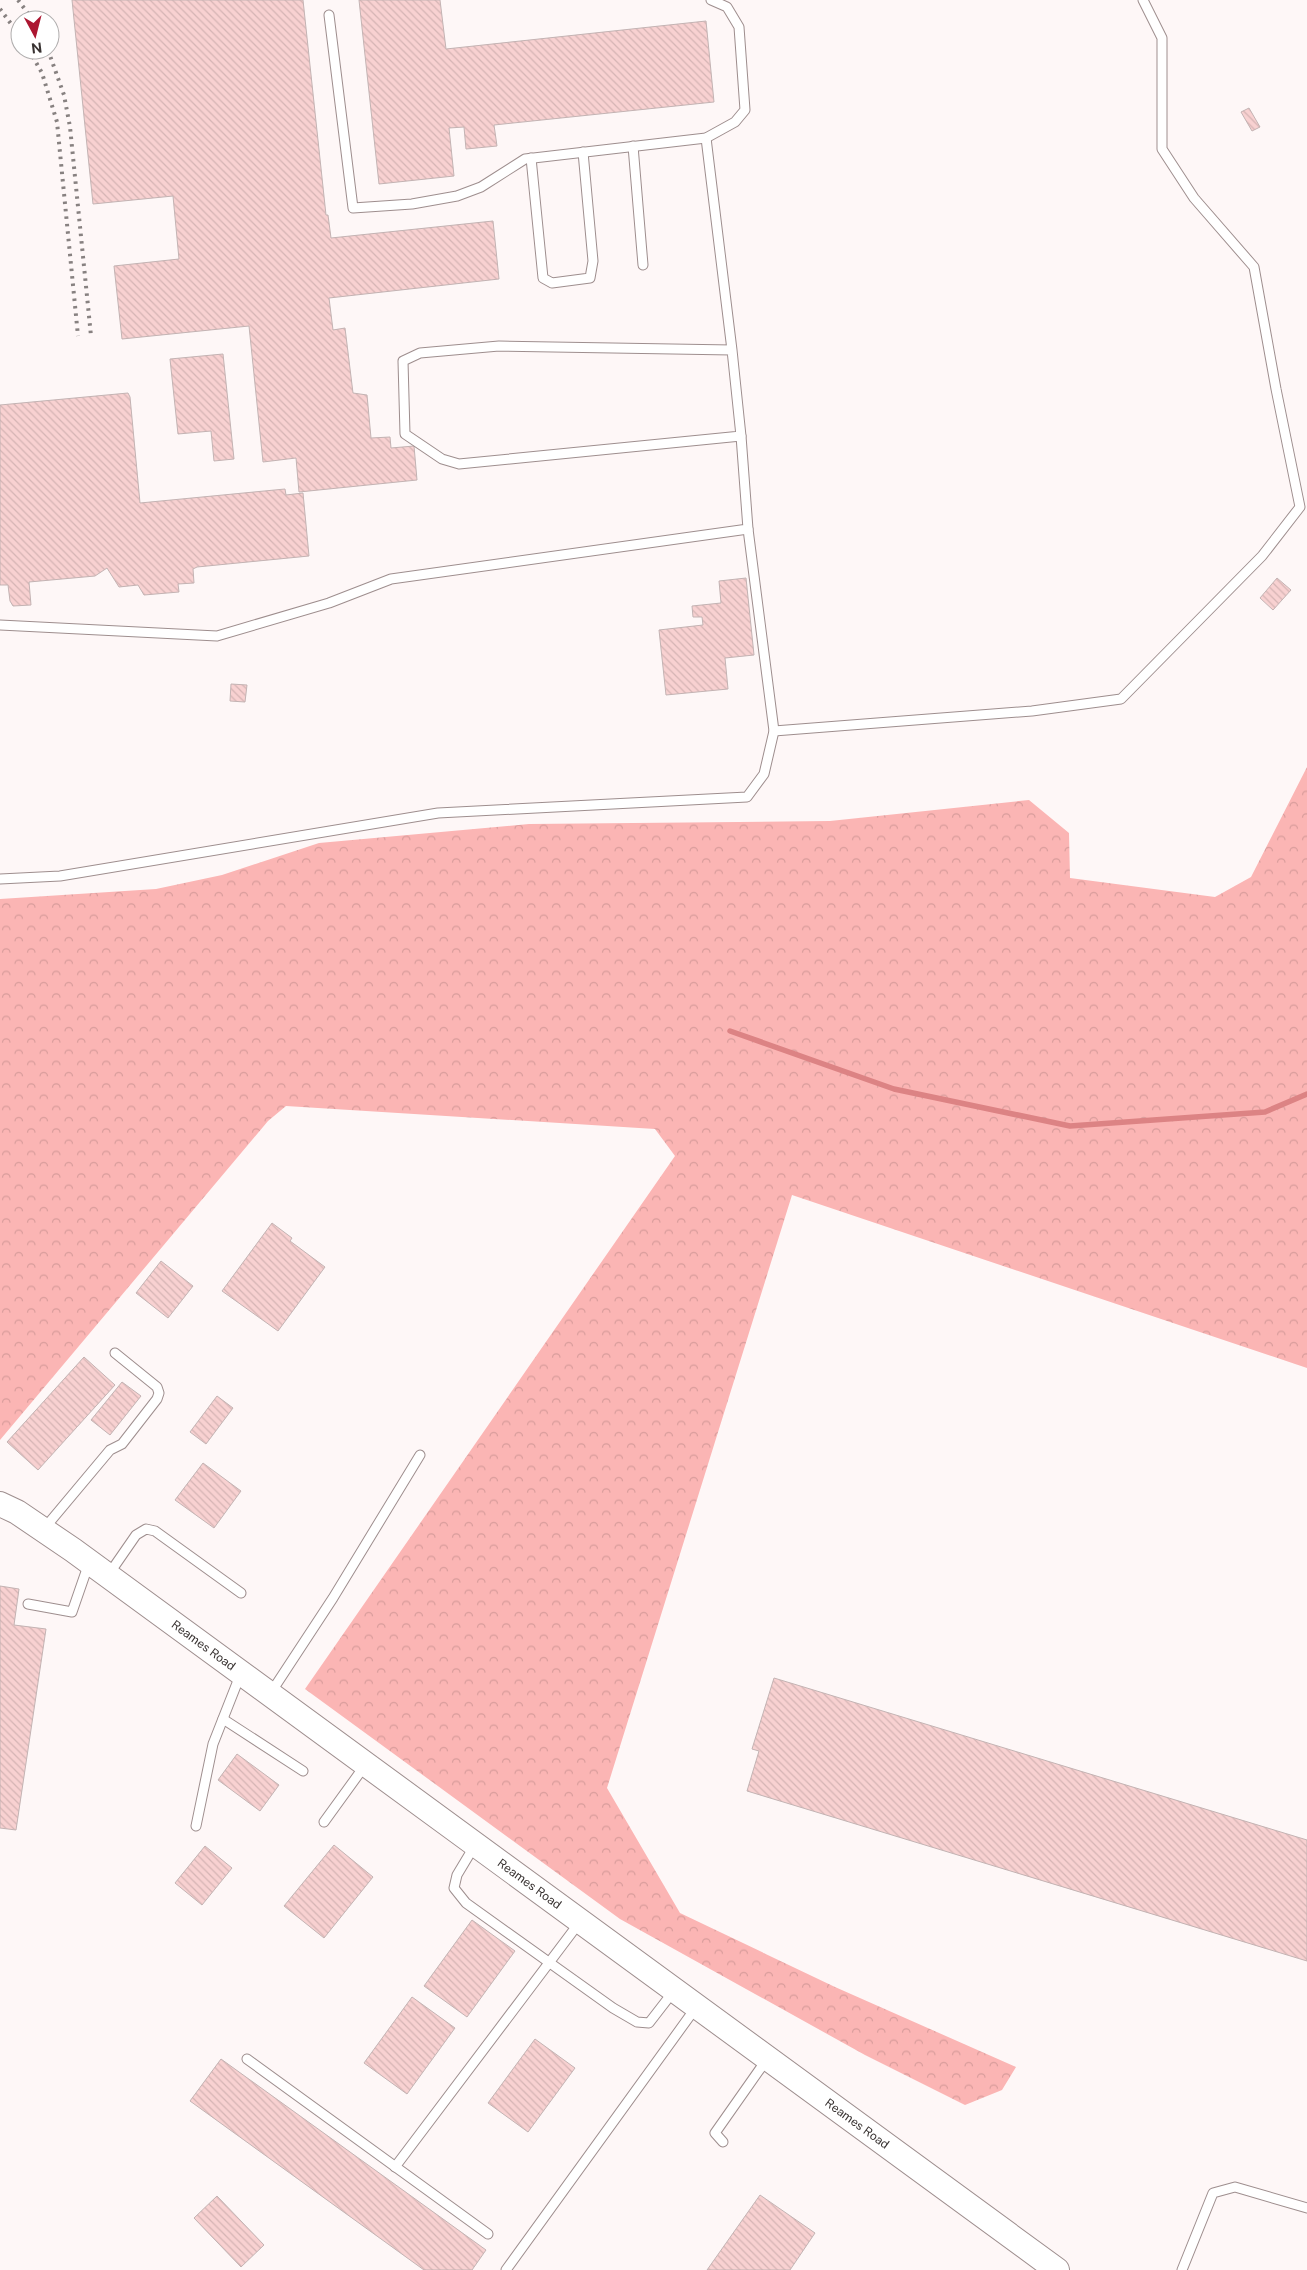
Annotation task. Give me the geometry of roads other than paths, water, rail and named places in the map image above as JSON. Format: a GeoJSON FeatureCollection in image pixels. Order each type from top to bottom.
{"type":"FeatureCollection","features":[{"type":"Feature","properties":{"kind":"main road","name":"Reames Road"},"geometry":{"type":"LineString","coordinates":[[0,1504],[43,1530],[98,1569],[581,1920],[1057,2270]]}},
{"type":"Feature","properties":{"kind":"lane"},"geometry":{"type":"LineString","coordinates":[[329,15],[353,208],[412,204],[457,196],[481,187],[525,158],[706,138],[735,122],[744,110],[739,27],[727,7],[711,0]]}},
{"type":"Feature","properties":{"kind":"lane"},"geometry":{"type":"LineString","coordinates":[[774,731],[1032,711],[1121,699],[1262,556],[1300,507],[1254,267],[1194,198],[1162,149],[1162,38],[1143,0]]}},
{"type":"Feature","properties":{"kind":"lane"},"geometry":{"type":"LineString","coordinates":[[0,879],[60,876],[438,813],[747,797],[764,774],[774,731],[748,529],[732,350],[706,138]]}},
{"type":"Feature","properties":{"kind":"lane"},"geometry":{"type":"LineString","coordinates":[[633,146],[643,265]]}},
{"type":"Feature","properties":{"kind":"lane"},"geometry":{"type":"LineString","coordinates":[[531,158],[543,278],[552,283],[590,278],[593,261],[582,152]]}},
{"type":"Feature","properties":{"kind":"lane"},"geometry":{"type":"LineString","coordinates":[[732,350],[499,346],[420,352],[403,361],[405,434],[442,459],[459,464],[741,436]]}},
{"type":"Feature","properties":{"kind":"lane"},"geometry":{"type":"LineString","coordinates":[[0,625],[217,636],[329,603],[391,579],[748,529]]}},
{"type":"Feature","properties":{"kind":"lane"},"geometry":{"type":"LineString","coordinates":[[43,1530],[110,1450],[122,1444],[157,1399],[159,1393],[157,1387],[115,1353]]}},
{"type":"Feature","properties":{"kind":"lane"},"geometry":{"type":"LineString","coordinates":[[270,1694],[333,1598],[420,1455]]}},
{"type":"Feature","properties":{"kind":"lane"},"geometry":{"type":"LineString","coordinates":[[28,1604],[72,1612],[98,1569],[136,1535],[146,1529],[154,1531],[241,1593]]}},
{"type":"Feature","properties":{"kind":"lane"},"geometry":{"type":"LineString","coordinates":[[196,1826],[213,1744],[241,1673]]}},
{"type":"Feature","properties":{"kind":"lane"},"geometry":{"type":"LineString","coordinates":[[223,1719],[303,1771]]}},
{"type":"Feature","properties":{"kind":"lane"},"geometry":{"type":"LineString","coordinates":[[324,1822],[366,1764]]}},
{"type":"Feature","properties":{"kind":"lane"},"geometry":{"type":"LineString","coordinates":[[476,1844],[457,1875],[454,1888],[466,1903],[613,2008],[637,2022],[649,2022],[675,1990]]}},
{"type":"Feature","properties":{"kind":"lane"},"geometry":{"type":"LineString","coordinates":[[395,2167],[581,1920]]}},
{"type":"Feature","properties":{"kind":"lane"},"geometry":{"type":"LineString","coordinates":[[506,2270],[697,2006]]}},
{"type":"Feature","properties":{"kind":"lane"},"geometry":{"type":"LineString","coordinates":[[723,2142],[715,2133],[768,2058]]}},
{"type":"Feature","properties":{"kind":"lane"},"geometry":{"type":"LineString","coordinates":[[247,2059],[488,2234]]}},
{"type":"Feature","properties":{"kind":"lane"},"geometry":{"type":"LineString","coordinates":[[1182,2270],[1213,2193],[1235,2187],[1307,2208]]}},
{"type":"Feature","properties":{"kind":"waterway"},"geometry":{"type":"LineString","coordinates":[[730,1031],[894,1089],[1070,1126],[1265,1112],[1307,1094]]}},
{"type":"Feature","properties":{"kind":"railway"},"geometry":{"type":"LineString","coordinates":[[18,0],[26,10]]}},
{"type":"Feature","properties":{"kind":"railway"},"geometry":{"type":"LineString","coordinates":[[0,9],[10,22]]}},
{"type":"Feature","properties":{"kind":"railway"},"geometry":{"type":"LineString","coordinates":[[35,60],[42,73],[57,122],[78,336]]}},
{"type":"Feature","properties":{"kind":"railway"},"geometry":{"type":"LineString","coordinates":[[52,60],[64,95],[70,127],[91,336]]}}]}
